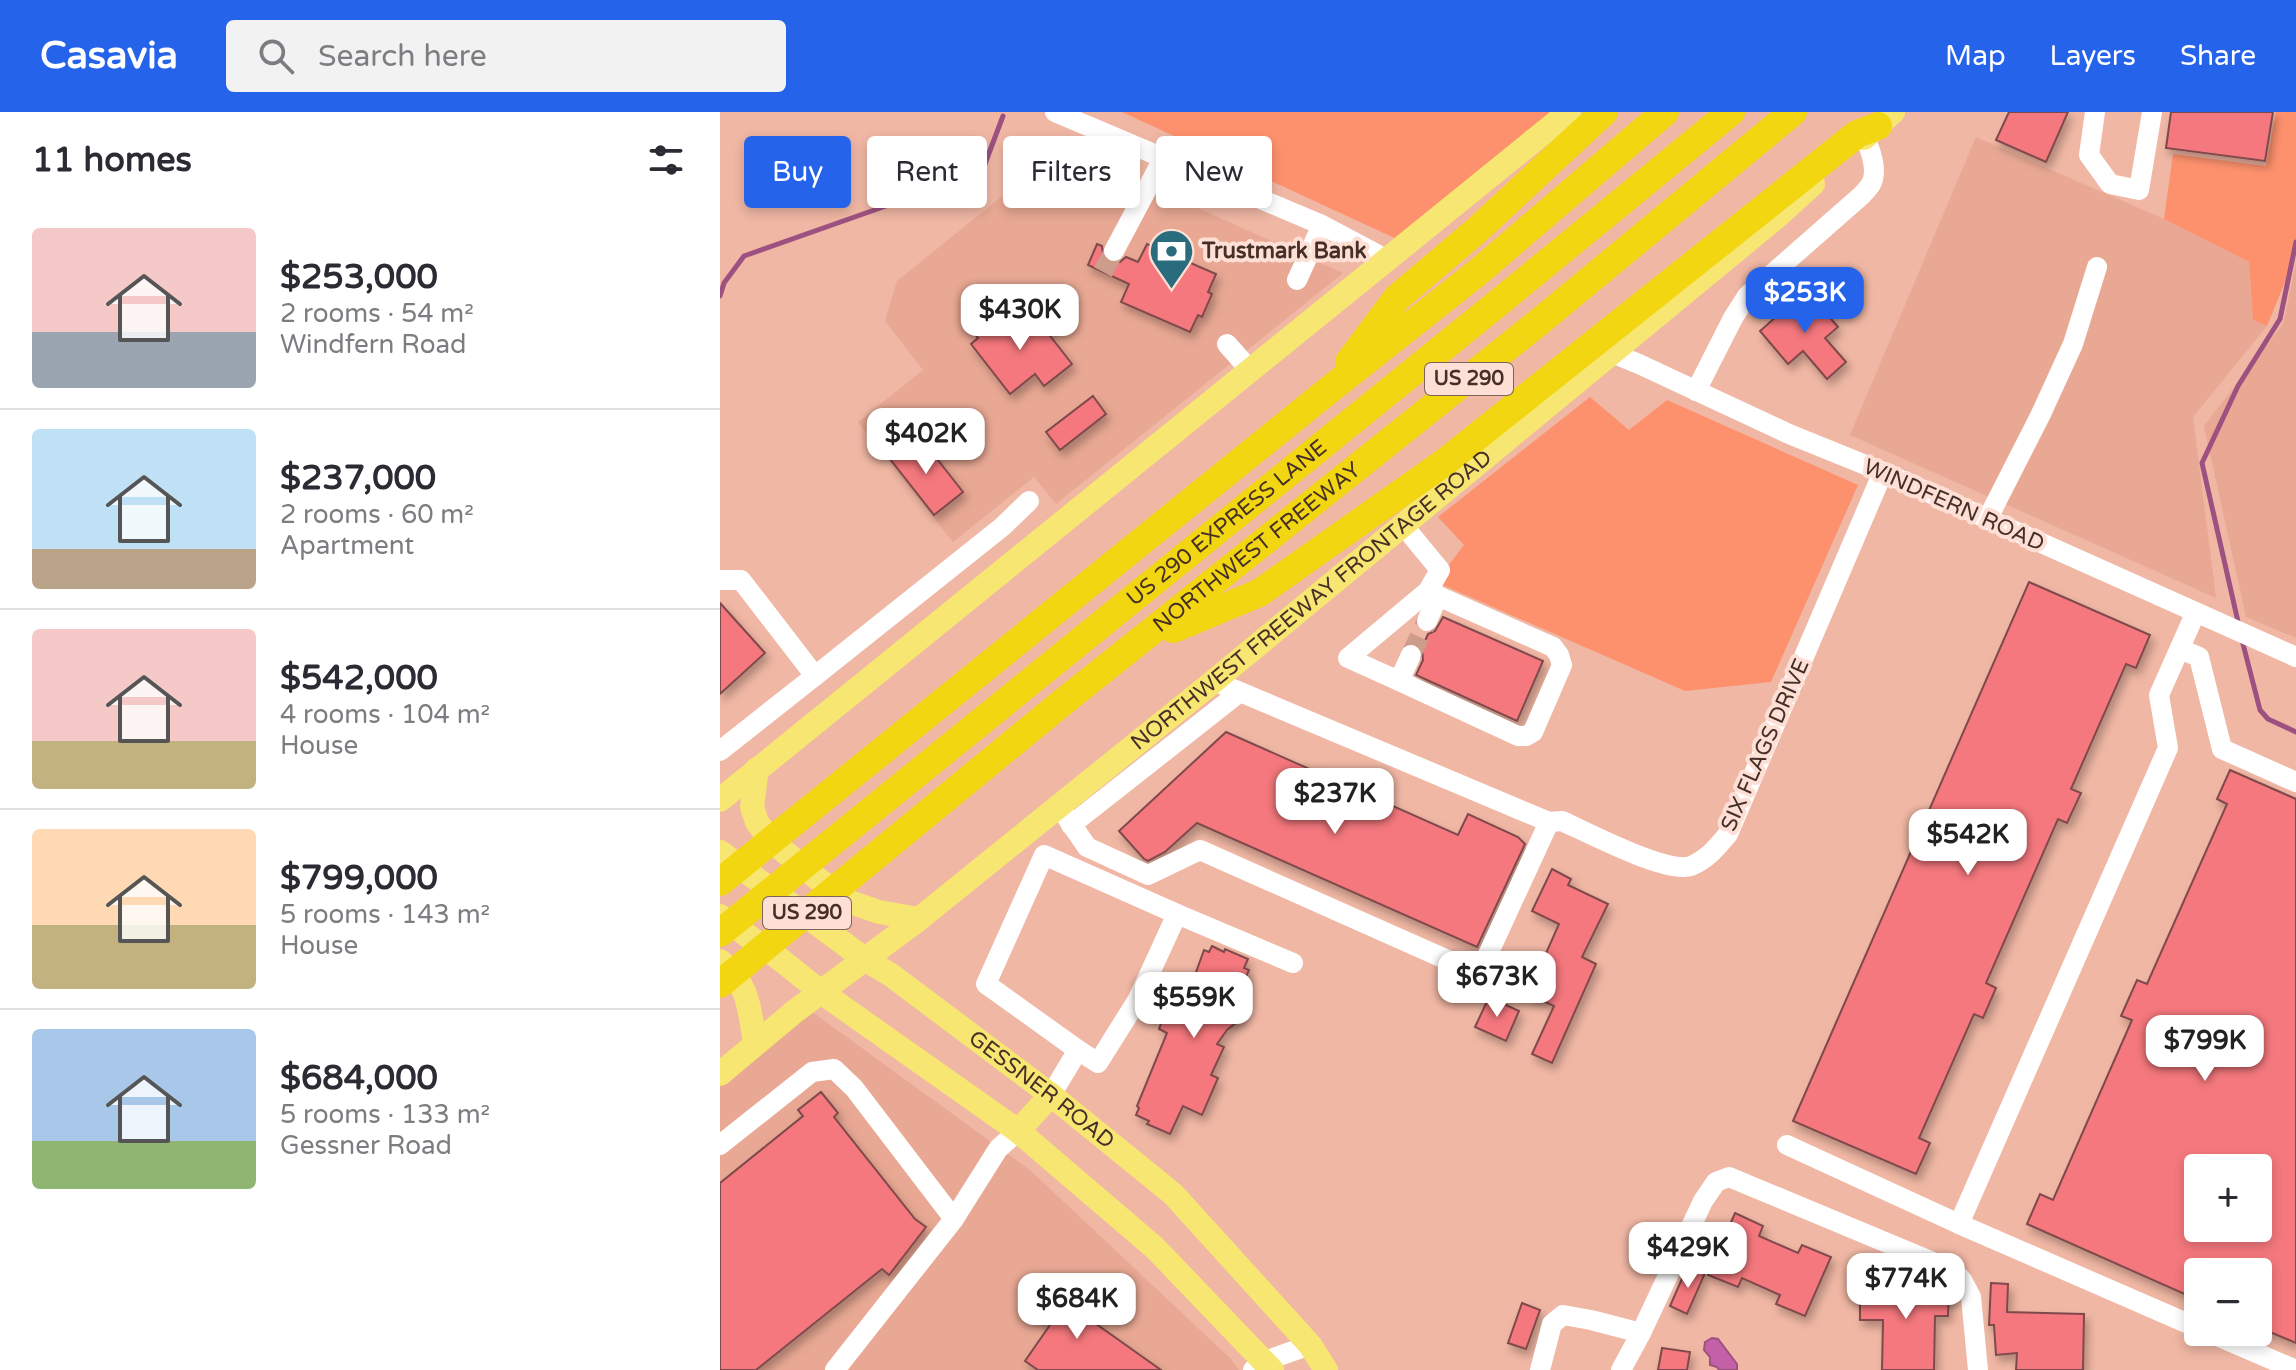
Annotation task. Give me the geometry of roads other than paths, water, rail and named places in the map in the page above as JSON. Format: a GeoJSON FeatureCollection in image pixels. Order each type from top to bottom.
{"type":"FeatureCollection","features":[{"type":"Feature","properties":{"kind":"highway"},"geometry":{"type":"LineString","coordinates":[[1324,394],[1397,298],[1476,231],[1604,112]]}},
{"type":"Feature","properties":{"kind":"highway"},"geometry":{"type":"LineString","coordinates":[[720,882],[1478,272],[1665,112]]}},
{"type":"Feature","properties":{"kind":"highway","name":"US 290 EXPRESS LANE"},"geometry":{"type":"LineString","coordinates":[[720,933],[1731,112]]}},
{"type":"Feature","properties":{"kind":"highway","name":"NORTHWEST FREEWAY"},"geometry":{"type":"LineString","coordinates":[[720,984],[1058,706],[1539,322],[1793,112]]}},
{"type":"Feature","properties":{"kind":"highway"},"geometry":{"type":"LineString","coordinates":[[1142,641],[1259,593],[1445,462],[1857,134],[1878,125]]}},
{"type":"Feature","properties":{"kind":"main road"},"geometry":{"type":"LineString","coordinates":[[720,800],[1569,112]]}},
{"type":"Feature","properties":{"kind":"main road","name":"NORTHWEST FREEWAY FRONTAGE ROAD"},"geometry":{"type":"LineString","coordinates":[[720,1074],[821,992],[1065,815],[1214,681],[1779,215],[1878,125]]}},
{"type":"Feature","properties":{"kind":"main road"},"geometry":{"type":"LineString","coordinates":[[757,769],[752,807],[757,822],[770,840],[844,900],[879,912],[919,919]]}},
{"type":"Feature","properties":{"kind":"main road","name":"GESSNER ROAD"},"geometry":{"type":"LineString","coordinates":[[720,852],[1051,1095],[1173,1194],[1310,1345],[1326,1370]]}},
{"type":"Feature","properties":{"kind":"main road"},"geometry":{"type":"LineString","coordinates":[[720,916],[821,992],[1018,1131],[1155,1248],[1263,1367]]}},
{"type":"Feature","properties":{"kind":"main road"},"geometry":{"type":"LineString","coordinates":[[720,961],[742,985],[755,1043]]}},
{"type":"Feature","properties":{"kind":"main road"},"geometry":{"type":"LineString","coordinates":[[1018,1131],[1051,1095]]}},
{"type":"Feature","properties":{"kind":"street"},"geometry":{"type":"LineString","coordinates":[[1055,112],[1156,156]]}},
{"type":"Feature","properties":{"kind":"street"},"geometry":{"type":"LineString","coordinates":[[2095,112],[2089,155],[2110,184],[2139,190],[2152,112]]}},
{"type":"Feature","properties":{"kind":"street"},"geometry":{"type":"LineString","coordinates":[[1696,391],[1747,296],[1872,183],[1869,146],[1878,125]]}},
{"type":"Feature","properties":{"kind":"street"},"geometry":{"type":"LineString","coordinates":[[1114,251],[1156,172]]}},
{"type":"Feature","properties":{"kind":"street"},"geometry":{"type":"LineString","coordinates":[[1272,204],[1322,225],[1388,260]]}},
{"type":"Feature","properties":{"kind":"street"},"geometry":{"type":"LineString","coordinates":[[1297,280],[1322,225]]}},
{"type":"Feature","properties":{"kind":"street"},"geometry":{"type":"LineString","coordinates":[[1987,520],[2073,344],[2097,267]]}},
{"type":"Feature","properties":{"kind":"street"},"geometry":{"type":"LineString","coordinates":[[1227,344],[1250,370]]}},
{"type":"Feature","properties":{"kind":"street","name":"WINDFERN ROAD"},"geometry":{"type":"LineString","coordinates":[[1612,353],[2296,657]]}},
{"type":"Feature","properties":{"kind":"street","name":"SIX FLAGS DRIVE"},"geometry":{"type":"LineString","coordinates":[[1214,681],[1549,822],[1562,821],[1663,865],[1688,867],[1711,855],[1728,834],[1883,472]]}},
{"type":"Feature","properties":{"kind":"street"},"geometry":{"type":"LineString","coordinates":[[721,749],[1002,527],[1029,501]]}},
{"type":"Feature","properties":{"kind":"street"},"geometry":{"type":"LineString","coordinates":[[1403,525],[1440,570],[1427,621]]}},
{"type":"Feature","properties":{"kind":"street"},"geometry":{"type":"LineString","coordinates":[[720,580],[741,580],[815,676]]}},
{"type":"Feature","properties":{"kind":"street"},"geometry":{"type":"LineString","coordinates":[[1433,593],[1553,647],[1559,655],[1562,665],[1533,732],[1518,736],[1348,658],[1433,593]]}},
{"type":"Feature","properties":{"kind":"street"},"geometry":{"type":"LineString","coordinates":[[1959,1224],[2168,748],[2159,695],[2195,614]]}},
{"type":"Feature","properties":{"kind":"street"},"geometry":{"type":"LineString","coordinates":[[2180,649],[2199,657],[2222,749],[2296,782]]}},
{"type":"Feature","properties":{"kind":"street"},"geometry":{"type":"LineString","coordinates":[[1399,681],[1411,655]]}},
{"type":"Feature","properties":{"kind":"street"},"geometry":{"type":"LineString","coordinates":[[1240,692],[1065,815],[1087,847],[1148,875],[1200,850],[1479,974],[1549,822]]}},
{"type":"Feature","properties":{"kind":"street"},"geometry":{"type":"LineString","coordinates":[[1177,914],[1138,999],[1098,1063],[986,984],[1044,855],[1293,963]]}},
{"type":"Feature","properties":{"kind":"street"},"geometry":{"type":"LineString","coordinates":[[1051,1095],[1078,1050]]}},
{"type":"Feature","properties":{"kind":"street"},"geometry":{"type":"LineString","coordinates":[[720,1145],[812,1072],[834,1069],[854,1088],[954,1219]]}},
{"type":"Feature","properties":{"kind":"street"},"geometry":{"type":"LineString","coordinates":[[835,1370],[954,1219],[998,1149],[1018,1131]]}},
{"type":"Feature","properties":{"kind":"street"},"geometry":{"type":"LineString","coordinates":[[1787,1145],[2184,1322]]}},
{"type":"Feature","properties":{"kind":"street"},"geometry":{"type":"LineString","coordinates":[[1621,1370],[1703,1201],[1716,1182],[1729,1177],[1952,1270],[1962,1280],[1971,1297],[1978,1370]]}},
{"type":"Feature","properties":{"kind":"street"},"geometry":{"type":"LineString","coordinates":[[1540,1370],[1552,1324],[1563,1315],[1641,1333]]}},
{"type":"Feature","properties":{"kind":"street"},"geometry":{"type":"LineString","coordinates":[[1263,1367],[1310,1345]]}},
{"type":"Feature","properties":{"kind":"street"},"geometry":{"type":"LineString","coordinates":[[1295,1370],[1310,1345]]}},
{"type":"Feature","properties":{"kind":"street"},"geometry":{"type":"LineString","coordinates":[[2240,1346],[2296,1370]]}},
{"type":"Feature","properties":{"kind":"waterway"},"geometry":{"type":"LineString","coordinates":[[720,296],[724,283],[744,256],[983,169],[1003,116]]}},
{"type":"Feature","properties":{"kind":"waterway"},"geometry":{"type":"LineString","coordinates":[[2239,626],[2202,463],[2238,386],[2280,319],[2296,242]]}},
{"type":"Feature","properties":{"kind":"waterway"},"geometry":{"type":"LineString","coordinates":[[2242,640],[2260,710],[2268,719],[2296,732]]}},
{"type":"Feature","properties":{"kind":"tunnel"},"geometry":{"type":"LineString","coordinates":[[1103,272],[1114,251]]}},
{"type":"Feature","properties":{"kind":"tunnel"},"geometry":{"type":"LineString","coordinates":[[1411,655],[1427,621]]}},
{"type":"Feature","properties":{"kind":"place","name":"Trustmark Bank"},"geometry":{"type":"Point","coordinates":[1171,290]}}]}
